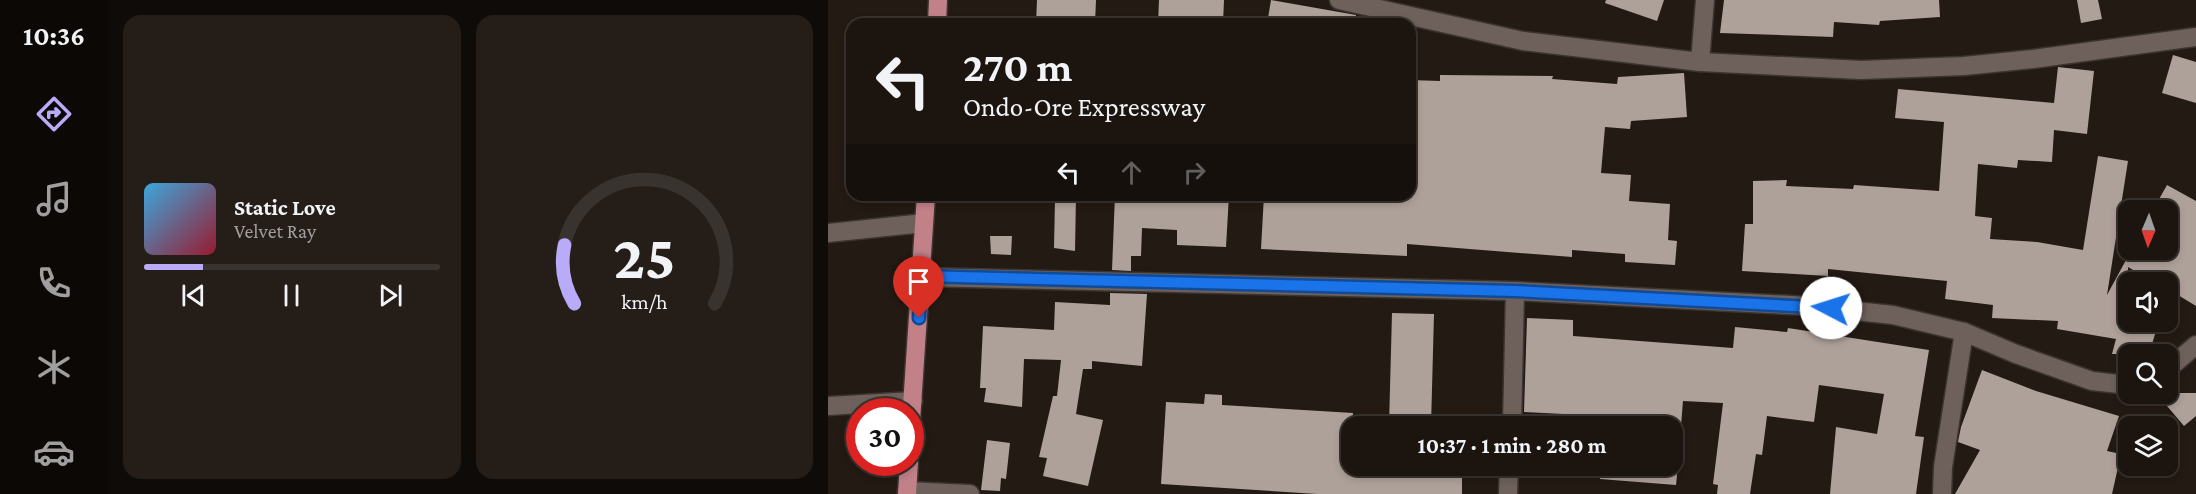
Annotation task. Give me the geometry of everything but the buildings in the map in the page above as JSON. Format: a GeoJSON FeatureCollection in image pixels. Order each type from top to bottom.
{"type":"FeatureCollection","features":[{"type":"Feature","properties":{"kind":"main road"},"geometry":{"type":"LineString","coordinates":[[937,18],[938,0]]}},
{"type":"Feature","properties":{"kind":"main road"},"geometry":{"type":"LineString","coordinates":[[913,398],[926,201]]}},
{"type":"Feature","properties":{"kind":"main road"},"geometry":{"type":"LineString","coordinates":[[907,492],[908,476]]}},
{"type":"Feature","properties":{"kind":"street"},"geometry":{"type":"LineString","coordinates":[[1339,0],[1523,41],[1700,62],[1861,70],[1964,66],[2196,37]]}},
{"type":"Feature","properties":{"kind":"street"},"geometry":{"type":"LineString","coordinates":[[1700,62],[1705,0]]}},
{"type":"Feature","properties":{"kind":"street"},"geometry":{"type":"LineString","coordinates":[[828,233],[924,223]]}},
{"type":"Feature","properties":{"kind":"street"},"geometry":{"type":"LineString","coordinates":[[921,276],[1515,291],[1810,306],[1893,315],[1965,332],[2016,354],[2092,381],[2118,384]]}},
{"type":"Feature","properties":{"kind":"street"},"geometry":{"type":"LineString","coordinates":[[1512,416],[1515,291]]}},
{"type":"Feature","properties":{"kind":"street"},"geometry":{"type":"LineString","coordinates":[[1942,494],[1943,467],[1965,332]]}},
{"type":"Feature","properties":{"kind":"street"},"geometry":{"type":"LineString","coordinates":[[2178,360],[2196,345]]}},
{"type":"Feature","properties":{"kind":"street"},"geometry":{"type":"LineString","coordinates":[[828,406],[846,405]]}},
{"type":"Feature","properties":{"kind":"street"},"geometry":{"type":"LineString","coordinates":[[1508,494],[1509,476]]}},
{"type":"Feature","properties":{"kind":"street"},"geometry":{"type":"LineString","coordinates":[[907,492],[970,494]]}},
{"type":"Feature","properties":{"kind":"route"},"geometry":{"type":"LineString","coordinates":[[919,318],[921,276],[1515,291],[1831,308]]}}]}
